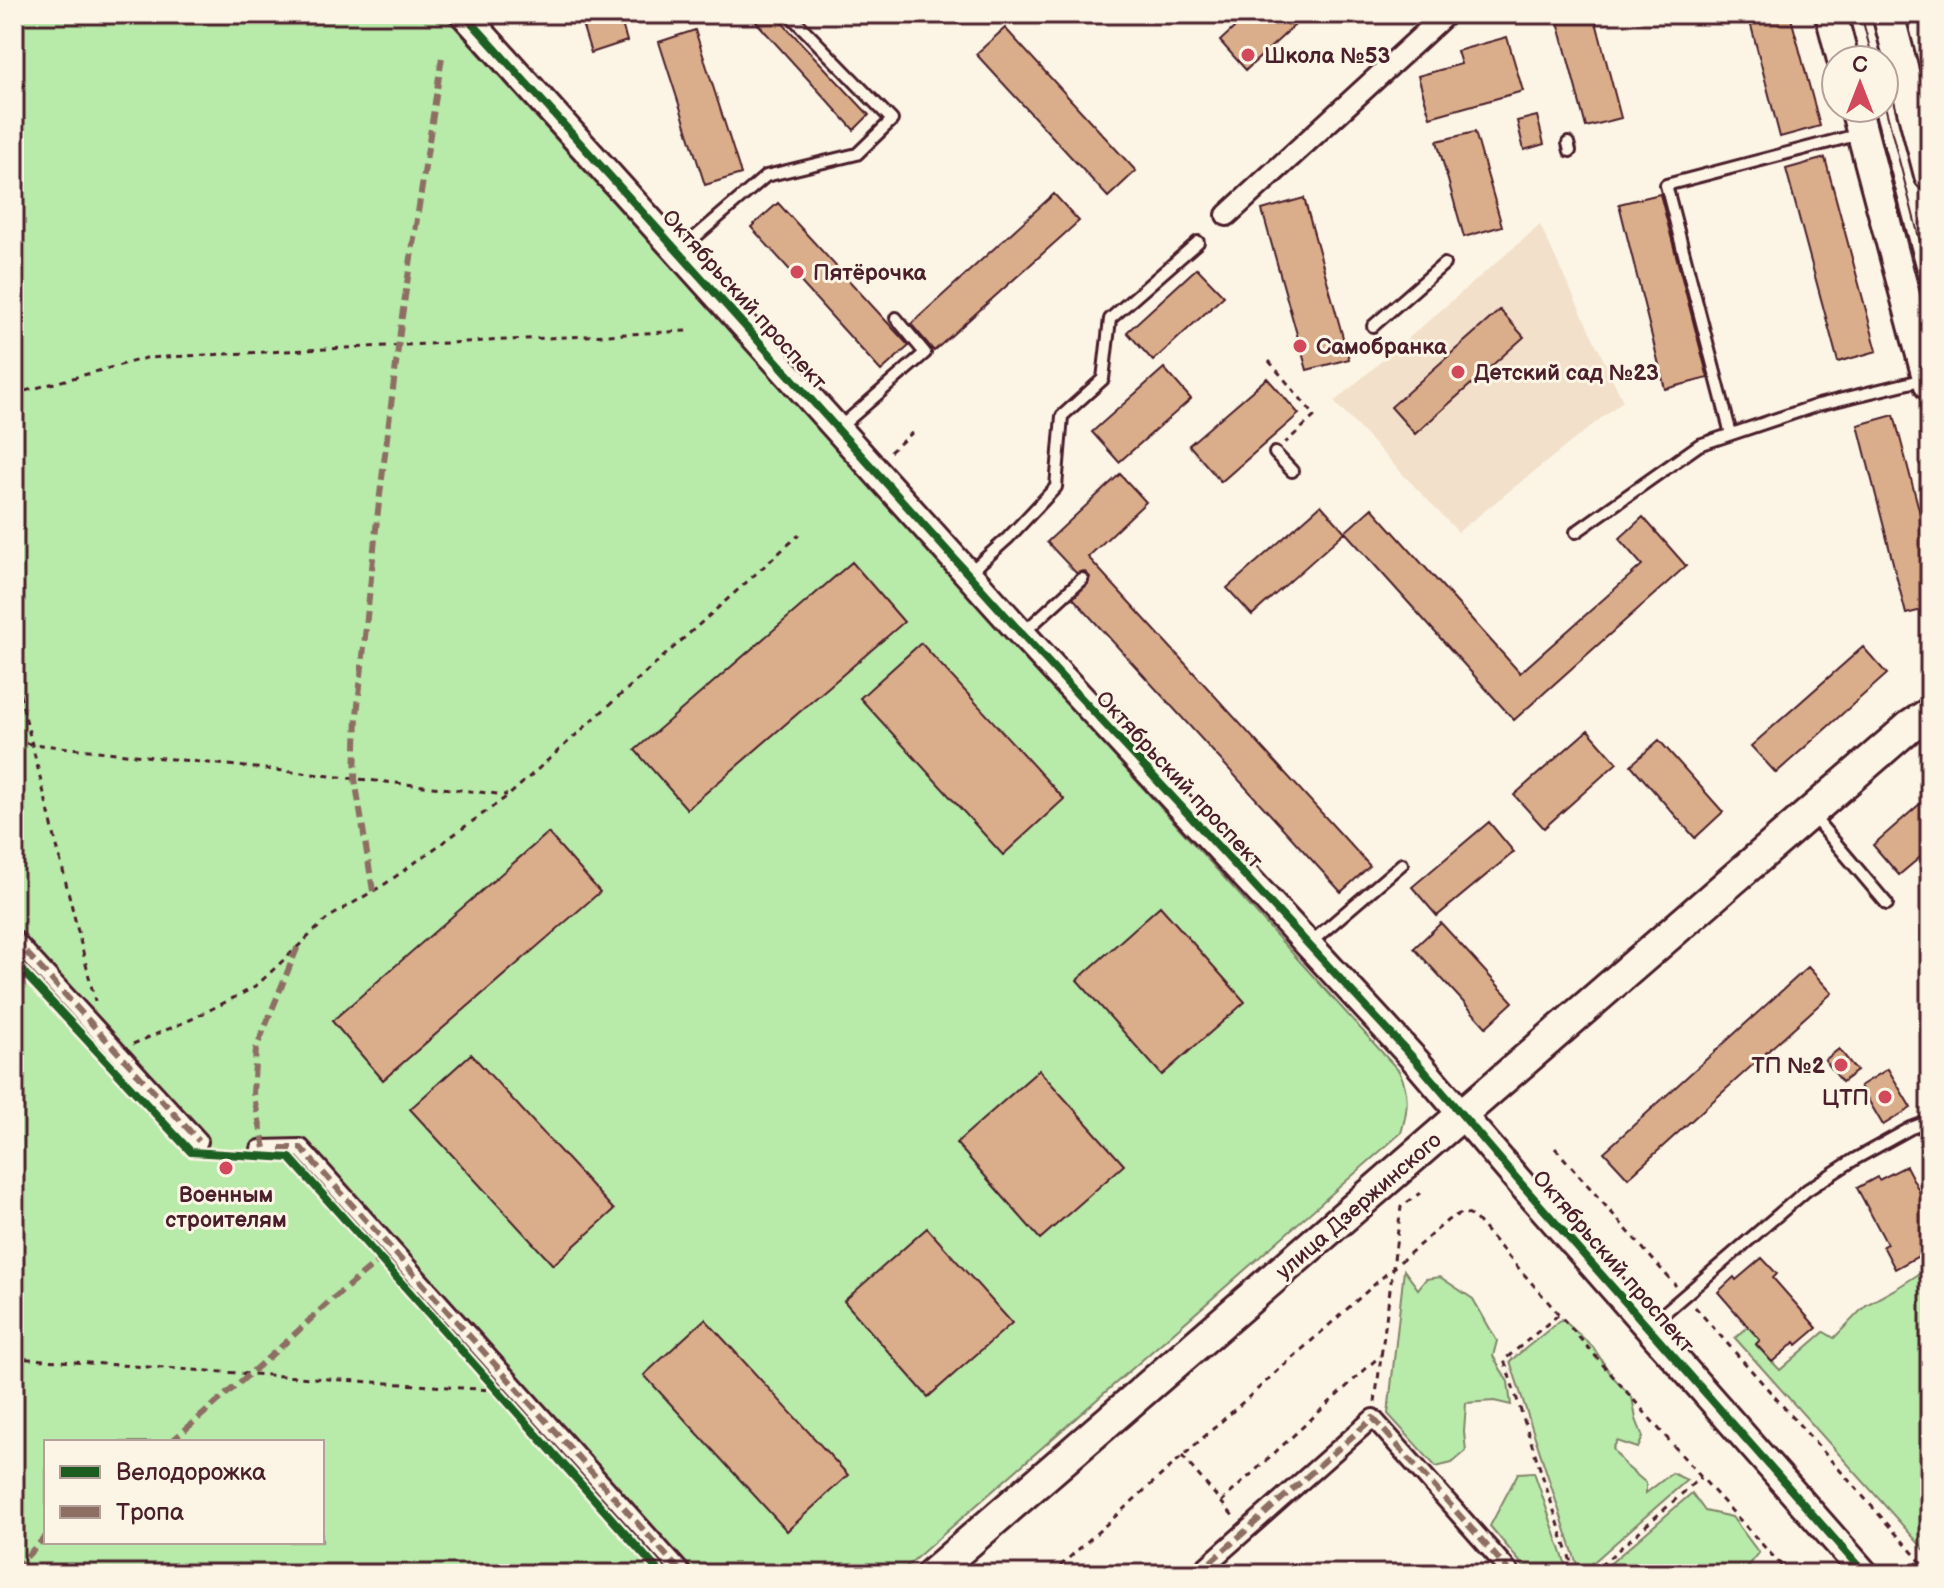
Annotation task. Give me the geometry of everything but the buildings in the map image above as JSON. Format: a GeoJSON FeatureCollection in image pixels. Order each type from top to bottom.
{"type":"FeatureCollection","features":[{"type":"Feature","properties":{"kind":"main road"},"geometry":{"type":"LineString","coordinates":[[1831,14],[1839,44]]}},
{"type":"Feature","properties":{"kind":"main road"},"geometry":{"type":"LineString","coordinates":[[1888,14],[1919,88],[1930,175]]}},
{"type":"Feature","properties":{"kind":"main road"},"geometry":{"type":"LineString","coordinates":[[1860,124],[1929,381]]}},
{"type":"Feature","properties":{"kind":"main road","name":"улица Дзержинского"},"geometry":{"type":"LineString","coordinates":[[932,1574],[1909,727],[1930,713]]}},
{"type":"Feature","properties":{"kind":"street","name":"Октябрьский проспект"},"geometry":{"type":"LineString","coordinates":[[464,14],[1022,634],[1463,1114],[1865,1574]]}},
{"type":"Feature","properties":{"kind":"street"},"geometry":{"type":"LineString","coordinates":[[1227,215],[1446,14]]}},
{"type":"Feature","properties":{"kind":"street"},"geometry":{"type":"LineString","coordinates":[[14,939],[199,1141]]}},
{"type":"Feature","properties":{"kind":"street"},"geometry":{"type":"LineString","coordinates":[[260,1149],[301,1148],[683,1574]]}},
{"type":"Feature","properties":{"kind":"street"},"geometry":{"type":"LineString","coordinates":[[1197,1574],[1373,1418],[1512,1574]]}},
{"type":"Feature","properties":{"kind":"lane"},"geometry":{"type":"LineString","coordinates":[[678,252],[766,176],[857,154],[892,120],[789,14]]}},
{"type":"Feature","properties":{"kind":"lane"},"geometry":{"type":"LineString","coordinates":[[1731,434],[1666,185],[1847,124]]}},
{"type":"Feature","properties":{"kind":"lane"},"geometry":{"type":"LineString","coordinates":[[968,574],[1008,538],[1056,487],[1062,416],[1103,379],[1110,319],[1198,242]]}},
{"type":"Feature","properties":{"kind":"lane"},"geometry":{"type":"LineString","coordinates":[[1373,326],[1444,264]]}},
{"type":"Feature","properties":{"kind":"lane"},"geometry":{"type":"LineString","coordinates":[[838,429],[925,353],[896,318]]}},
{"type":"Feature","properties":{"kind":"lane"},"geometry":{"type":"LineString","coordinates":[[1576,532],[1699,445],[1818,405],[1929,381]]}},
{"type":"Feature","properties":{"kind":"lane"},"geometry":{"type":"LineString","coordinates":[[1275,453],[1292,471]]}},
{"type":"Feature","properties":{"kind":"lane"},"geometry":{"type":"LineString","coordinates":[[1022,634],[1082,579]]}},
{"type":"Feature","properties":{"kind":"lane"},"geometry":{"type":"LineString","coordinates":[[1810,813],[1887,904]]}},
{"type":"Feature","properties":{"kind":"lane"},"geometry":{"type":"LineString","coordinates":[[1309,944],[1402,864]]}},
{"type":"Feature","properties":{"kind":"lane"},"geometry":{"type":"LineString","coordinates":[[1648,1327],[1807,1190],[1855,1159],[1930,1121]]}},
{"type":"Feature","properties":{"kind":"path"},"geometry":{"type":"LineString","coordinates":[[14,394],[146,358],[687,331]]}},
{"type":"Feature","properties":{"kind":"path"},"geometry":{"type":"LineString","coordinates":[[1269,361],[1315,416],[1275,453]]}},
{"type":"Feature","properties":{"kind":"path"},"geometry":{"type":"LineString","coordinates":[[873,468],[913,432]]}},
{"type":"Feature","properties":{"kind":"path"},"geometry":{"type":"LineString","coordinates":[[119,1054],[137,1041],[192,1019],[255,987],[328,918],[385,884],[509,795],[799,535]]}},
{"type":"Feature","properties":{"kind":"path"},"geometry":{"type":"LineString","coordinates":[[14,671],[95,1002]]}},
{"type":"Feature","properties":{"kind":"path"},"geometry":{"type":"LineString","coordinates":[[14,742],[509,795]]}},
{"type":"Feature","properties":{"kind":"path"},"geometry":{"type":"LineString","coordinates":[[1555,1148],[1930,1572]]}},
{"type":"Feature","properties":{"kind":"path"},"geometry":{"type":"LineString","coordinates":[[1373,1418],[1401,1207],[1420,1193]]}},
{"type":"Feature","properties":{"kind":"path"},"geometry":{"type":"LineString","coordinates":[[1051,1574],[1394,1267],[1448,1220],[1463,1212],[1474,1217],[1789,1574]]}},
{"type":"Feature","properties":{"kind":"path"},"geometry":{"type":"LineString","coordinates":[[1558,1315],[1504,1360],[1575,1574]]}},
{"type":"Feature","properties":{"kind":"path"},"geometry":{"type":"LineString","coordinates":[[1221,1502],[1382,1354]]}},
{"type":"Feature","properties":{"kind":"path"},"geometry":{"type":"LineString","coordinates":[[14,1358],[497,1390]]}},
{"type":"Feature","properties":{"kind":"path"},"geometry":{"type":"LineString","coordinates":[[487,1379],[497,1390]]}},
{"type":"Feature","properties":{"kind":"path"},"geometry":{"type":"LineString","coordinates":[[1182,1456],[1246,1531]]}},
{"type":"Feature","properties":{"kind":"path"},"geometry":{"type":"LineString","coordinates":[[1591,1574],[1701,1477]]}},
{"type":"Feature","properties":{"kind":"path"},"geometry":{"type":"LineString","coordinates":[[1904,1574],[1920,1561]]}},
{"type":"Feature","properties":{"kind":"shaded area"},"geometry":{"type":"Polygon","coordinates":[[[1540,225],[1623,401],[1458,532],[1334,402],[1540,225]]]}},
{"type":"Feature","properties":{"kind":"green space"},"geometry":{"type":"Polygon","coordinates":[[[14,14],[443,14],[1399,1071],[1406,1094],[1401,1133],[898,1574],[14,1574],[14,14]]]}},
{"type":"Feature","properties":{"kind":"green space"},"geometry":{"type":"Polygon","coordinates":[[[1930,1267],[1930,1556],[1735,1338],[1748,1327],[1760,1340],[1756,1345],[1780,1370],[1824,1332],[1834,1338],[1866,1305],[1930,1267]]]}},
{"type":"Feature","properties":{"kind":"green space"},"geometry":{"type":"Polygon","coordinates":[[[1404,1270],[1418,1289],[1426,1279],[1440,1277],[1473,1299],[1497,1341],[1493,1356],[1508,1382],[1511,1405],[1494,1401],[1466,1403],[1466,1451],[1452,1463],[1436,1467],[1388,1414],[1404,1270]]]}},
{"type":"Feature","properties":{"kind":"green space"},"geometry":{"type":"Polygon","coordinates":[[[1562,1319],[1593,1347],[1612,1376],[1632,1397],[1643,1437],[1638,1448],[1617,1441],[1613,1449],[1625,1465],[1646,1483],[1646,1493],[1672,1473],[1687,1480],[1580,1574],[1510,1361],[1562,1319]]]}},
{"type":"Feature","properties":{"kind":"green space"},"geometry":{"type":"Polygon","coordinates":[[[1534,1472],[1569,1574],[1530,1574],[1490,1526],[1518,1473],[1534,1472]]]}},
{"type":"Feature","properties":{"kind":"green space"},"geometry":{"type":"Polygon","coordinates":[[[1692,1493],[1705,1511],[1732,1517],[1759,1553],[1742,1574],[1708,1569],[1707,1574],[1598,1574],[1692,1493]]]}},
{"type":"Feature","properties":{"kind":"tram line"},"geometry":{"type":"LineString","coordinates":[[1848,14],[1856,44]]}},
{"type":"Feature","properties":{"kind":"tram line"},"geometry":{"type":"LineString","coordinates":[[1861,14],[1869,44]]}},
{"type":"Feature","properties":{"kind":"tram line"},"geometry":{"type":"LineString","coordinates":[[1876,124],[1930,332]]}},
{"type":"Feature","properties":{"kind":"tram line"},"geometry":{"type":"LineString","coordinates":[[1890,124],[1930,280]]}},
{"type":"Feature","properties":{"kind":"marked path"},"geometry":{"type":"LineString","coordinates":[[373,891],[355,779],[357,715],[402,316],[442,57]]}},
{"type":"Feature","properties":{"kind":"marked path"},"geometry":{"type":"LineString","coordinates":[[14,939],[199,1141]]}},
{"type":"Feature","properties":{"kind":"marked path"},"geometry":{"type":"LineString","coordinates":[[265,1148],[253,1093],[256,1049],[298,946]]}},
{"type":"Feature","properties":{"kind":"marked path"},"geometry":{"type":"LineString","coordinates":[[280,1148],[301,1148],[683,1574]]}},
{"type":"Feature","properties":{"kind":"marked path"},"geometry":{"type":"LineString","coordinates":[[173,1440],[386,1255]]}},
{"type":"Feature","properties":{"kind":"marked path"},"geometry":{"type":"LineString","coordinates":[[1197,1574],[1373,1418],[1512,1574]]}},
{"type":"Feature","properties":{"kind":"marked path"},"geometry":{"type":"LineString","coordinates":[[14,1570],[44,1538]]}},
{"type":"Feature","properties":{"kind":"cycle path"},"geometry":{"type":"LineString","coordinates":[[464,14],[1022,634],[1415,1060],[1865,1574]]}},
{"type":"Feature","properties":{"kind":"cycle path"},"geometry":{"type":"LineString","coordinates":[[14,962],[191,1152],[290,1158],[661,1574]]}},
{"type":"Feature","properties":{"kind":"place","name":"Школа №53"},"geometry":{"type":"Point","coordinates":[1248,55]}},
{"type":"Feature","properties":{"kind":"place","name":"Пятёрочка"},"geometry":{"type":"Point","coordinates":[797,272]}},
{"type":"Feature","properties":{"kind":"place","name":"Самобранка"},"geometry":{"type":"Point","coordinates":[1300,346]}},
{"type":"Feature","properties":{"kind":"place","name":"Детский сад №23"},"geometry":{"type":"Point","coordinates":[1458,372]}},
{"type":"Feature","properties":{"kind":"place","name":"ТП №2"},"geometry":{"type":"Point","coordinates":[1841,1065]}},
{"type":"Feature","properties":{"kind":"place","name":"ЦТП"},"geometry":{"type":"Point","coordinates":[1885,1097]}},
{"type":"Feature","properties":{"kind":"place","name":"Военным строителям"},"geometry":{"type":"Point","coordinates":[226,1168]}}]}
